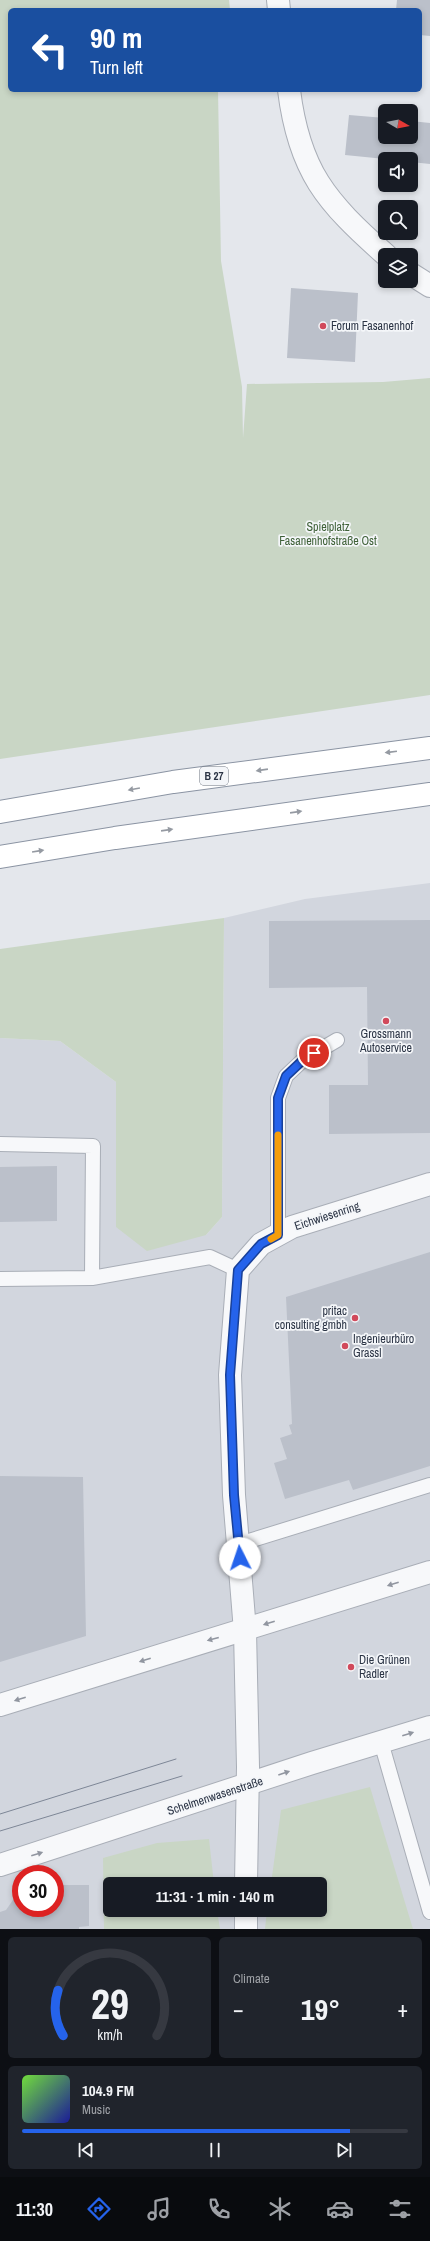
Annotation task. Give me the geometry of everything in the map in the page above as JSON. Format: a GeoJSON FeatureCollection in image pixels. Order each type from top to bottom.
{"type":"FeatureCollection","features":[{"type":"Feature","properties":{"kind":"highway","name":"B 27"},"geometry":{"type":"LineString","coordinates":[[0,812],[173,782],[430,748]]}},
{"type":"Feature","properties":{"kind":"highway"},"geometry":{"type":"LineString","coordinates":[[0,857],[155,832],[430,794]]}},
{"type":"Feature","properties":{"kind":"street"},"geometry":{"type":"LineString","coordinates":[[289,92],[292,119],[309,169],[332,204],[379,248]]}},
{"type":"Feature","properties":{"kind":"street"},"geometry":{"type":"LineString","coordinates":[[418,278],[430,286]]}},
{"type":"Feature","properties":{"kind":"street","name":"Eichwiesenring"},"geometry":{"type":"LineString","coordinates":[[238,1270],[261,1244],[292,1227],[430,1184]]}},
{"type":"Feature","properties":{"kind":"street"},"geometry":{"type":"LineString","coordinates":[[238,1270],[230,1375],[234,1495],[245,1631],[247,1786],[246,1877]]}},
{"type":"Feature","properties":{"kind":"street"},"geometry":{"type":"LineString","coordinates":[[0,1705],[245,1631],[430,1572]]}},
{"type":"Feature","properties":{"kind":"street","name":"Schelmenwasenstraße"},"geometry":{"type":"LineString","coordinates":[[0,1865],[430,1727]]}},
{"type":"Feature","properties":{"kind":"street"},"geometry":{"type":"LineString","coordinates":[[246,1917],[246,1929]]}},
{"type":"Feature","properties":{"kind":"lane"},"geometry":{"type":"LineString","coordinates":[[278,1235],[278,1098],[286,1076],[303,1060],[337,1040]]}},
{"type":"Feature","properties":{"kind":"lane"},"geometry":{"type":"LineString","coordinates":[[0,1144],[93,1146],[92,1278]]}},
{"type":"Feature","properties":{"kind":"lane"},"geometry":{"type":"LineString","coordinates":[[0,1279],[92,1278],[210,1257],[238,1270]]}},
{"type":"Feature","properties":{"kind":"lane"},"geometry":{"type":"LineString","coordinates":[[238,1544],[430,1485]]}},
{"type":"Feature","properties":{"kind":"lane"},"geometry":{"type":"LineString","coordinates":[[381,1742],[430,1912]]}},
{"type":"Feature","properties":{"kind":"shaded area"},"geometry":{"type":"Polygon","coordinates":[[[430,883],[430,1929],[0,1929],[0,1038],[60,1041],[116,1082],[116,1227],[206,1235],[222,1217],[224,918],[305,899],[430,883]]]}},
{"type":"Feature","properties":{"kind":"green space","name":"Spielplatz Fasanenhofstraße Ost"},"geometry":{"type":"Polygon","coordinates":[[[0,0],[229,0],[230,8],[8,8],[8,92],[218,92],[221,261],[242,387],[243,438],[247,384],[383,382],[430,378],[430,695],[0,759],[0,0]]]}},
{"type":"Feature","properties":{"kind":"green space"},"geometry":{"type":"Polygon","coordinates":[[[224,918],[222,1217],[206,1235],[147,1251],[116,1227],[116,1082],[60,1041],[0,1038],[0,949],[224,918]]]}},
{"type":"Feature","properties":{"kind":"green space"},"geometry":{"type":"Polygon","coordinates":[[[370,1787],[413,1929],[265,1929],[266,1917],[327,1917],[327,1877],[272,1877],[281,1810],[370,1787]]]}},
{"type":"Feature","properties":{"kind":"green space"},"geometry":{"type":"Polygon","coordinates":[[[209,1839],[213,1877],[103,1877],[103,1858],[157,1843],[209,1839]]]}},
{"type":"Feature","properties":{"kind":"green space"},"geometry":{"type":"Polygon","coordinates":[[[104,1917],[218,1917],[220,1929],[104,1929],[104,1917]]]}},
{"type":"Feature","properties":{"kind":"building"},"geometry":{"type":"Polygon","coordinates":[[[397,0],[430,0],[430,36],[422,35],[422,8],[396,8],[397,0]]]}},
{"type":"Feature","properties":{"kind":"building"},"geometry":{"type":"Polygon","coordinates":[[[349,115],[378,117],[378,144],[418,144],[418,122],[430,123],[430,164],[418,163],[418,152],[378,152],[378,158],[345,155],[349,115]]]}},
{"type":"Feature","properties":{"kind":"building","name":"Forum Fasanenhof"},"geometry":{"type":"Polygon","coordinates":[[[291,288],[358,293],[355,362],[287,358],[291,288]]]}},
{"type":"Feature","properties":{"kind":"building"},"geometry":{"type":"Polygon","coordinates":[[[430,920],[430,1133],[329,1134],[329,1085],[368,1085],[367,987],[269,988],[269,921],[430,920]]]}},
{"type":"Feature","properties":{"kind":"building"},"geometry":{"type":"Polygon","coordinates":[[[57,1166],[57,1221],[0,1222],[0,1167],[57,1166]]]}},
{"type":"Feature","properties":{"kind":"building"},"geometry":{"type":"Polygon","coordinates":[[[430,1252],[430,1466],[353,1490],[349,1480],[285,1499],[274,1463],[287,1459],[280,1438],[292,1434],[289,1425],[292,1424],[286,1297],[430,1252]]]}},
{"type":"Feature","properties":{"kind":"building"},"geometry":{"type":"Polygon","coordinates":[[[0,1476],[83,1477],[86,1636],[0,1662],[0,1476]]]}},
{"type":"Feature","properties":{"kind":"building"},"geometry":{"type":"Polygon","coordinates":[[[64,1885],[89,1885],[89,1926],[79,1927],[79,1929],[0,1929],[0,1912],[6,1910],[12,1901],[12,1917],[64,1917],[64,1885]]]}},
{"type":"Feature","properties":{"kind":"tram line"},"geometry":{"type":"LineString","coordinates":[[0,1814],[176,1759]]}},
{"type":"Feature","properties":{"kind":"tram line"},"geometry":{"type":"LineString","coordinates":[[0,1831],[182,1776]]}},
{"type":"Feature","properties":{"kind":"slow traffic"},"geometry":{"type":"LineString","coordinates":[[271,1239],[278,1235],[278,1135]]}},
{"type":"Feature","properties":{"kind":"place","name":"Forum Fasanenhof"},"geometry":{"type":"Point","coordinates":[323,326]}},
{"type":"Feature","properties":{"kind":"place","name":"Grossmann Autoservice"},"geometry":{"type":"Point","coordinates":[386,1021]}},
{"type":"Feature","properties":{"kind":"place","name":"pritac consulting gmbh"},"geometry":{"type":"Point","coordinates":[355,1318]}},
{"type":"Feature","properties":{"kind":"place","name":"Ingenieurbüro Grassl"},"geometry":{"type":"Point","coordinates":[345,1346]}},
{"type":"Feature","properties":{"kind":"place","name":"Die Grünen Radler"},"geometry":{"type":"Point","coordinates":[351,1667]}},
{"type":"Feature","properties":{"kind":"route"},"geometry":{"type":"LineString","coordinates":[[240,1558],[234,1495],[230,1375],[238,1270],[261,1244],[278,1235],[278,1098],[286,1076],[303,1060],[314,1053]]}}]}
